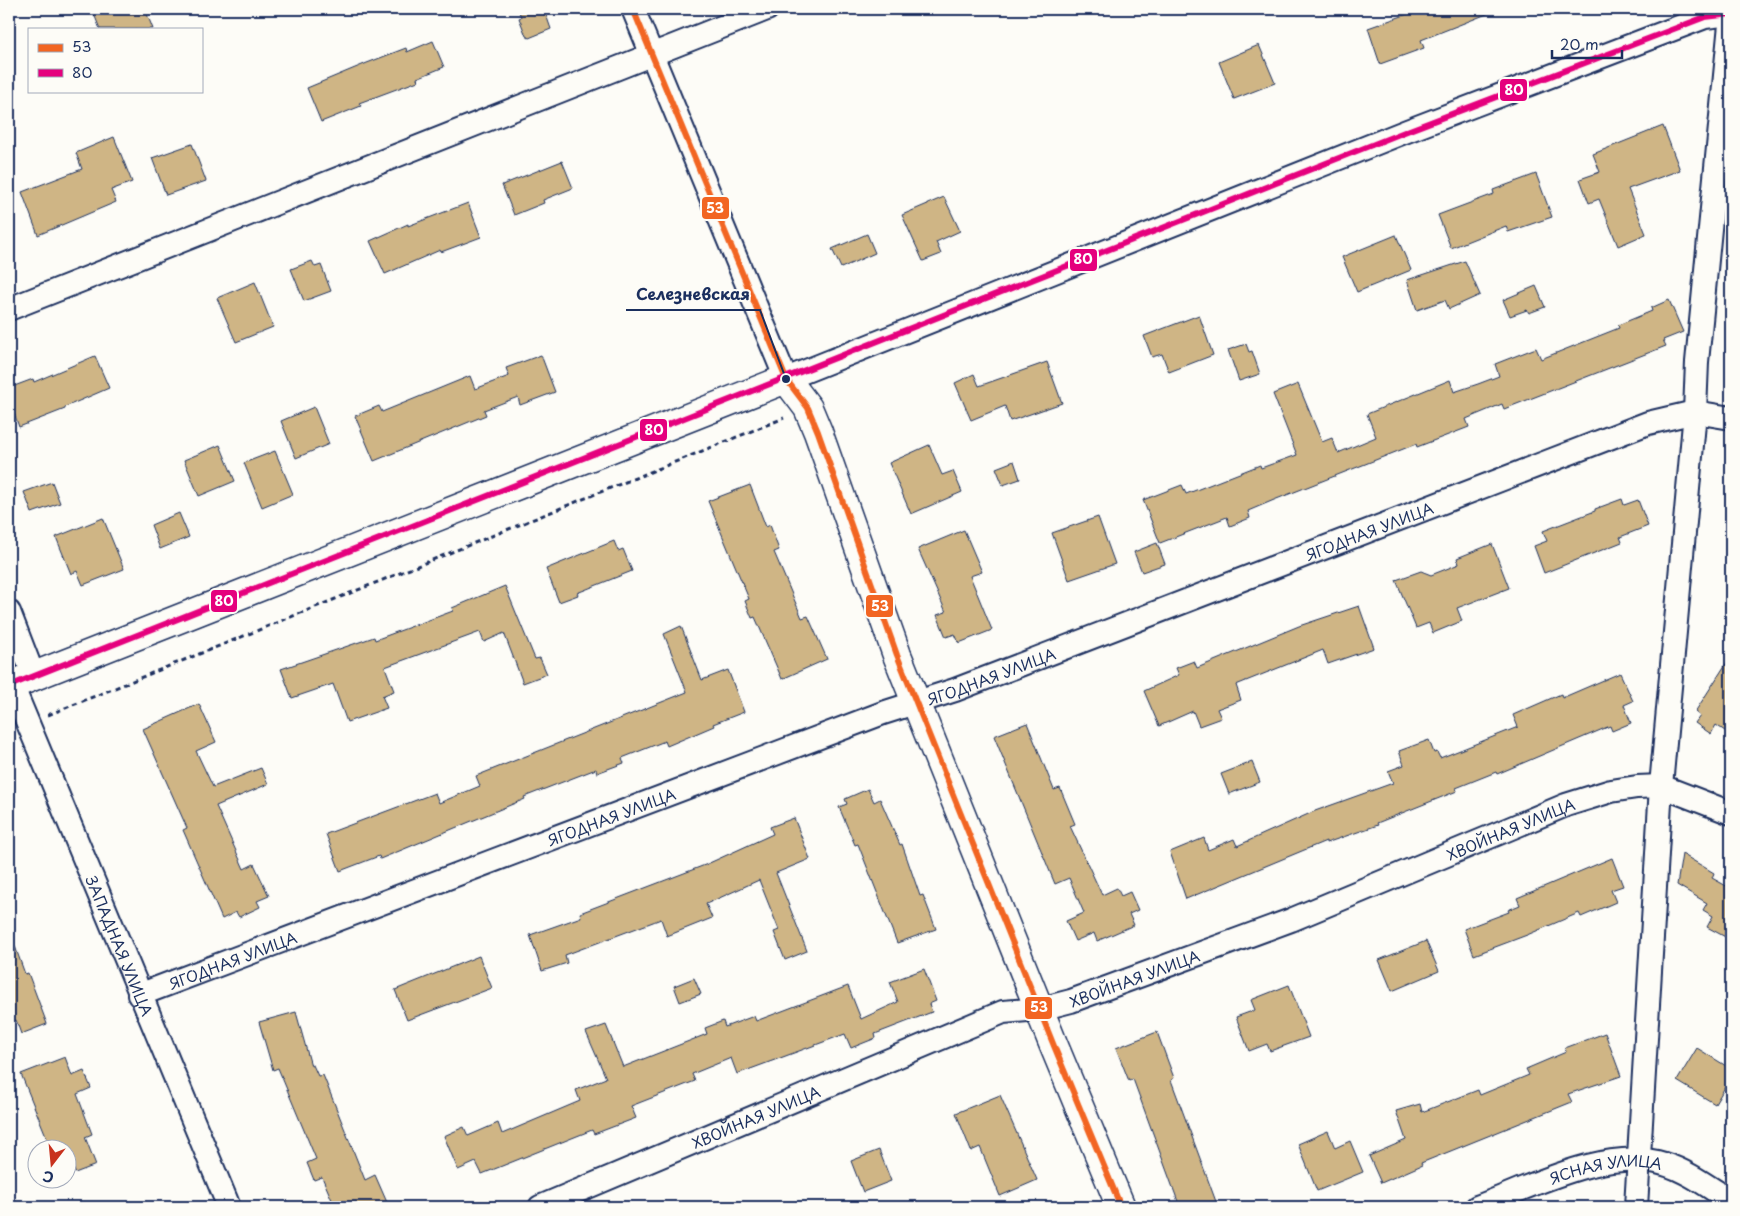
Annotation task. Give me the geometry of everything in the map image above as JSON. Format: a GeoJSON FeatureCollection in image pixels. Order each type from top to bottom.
{"type":"FeatureCollection","features":[{"type":"Feature","properties":{"kind":"street"},"geometry":{"type":"LineString","coordinates":[[633,9],[786,379],[808,408],[818,432],[916,703],[1121,1207]]}},
{"type":"Feature","properties":{"kind":"street"},"geometry":{"type":"LineString","coordinates":[[9,309],[767,9]]}},
{"type":"Feature","properties":{"kind":"street"},"geometry":{"type":"LineString","coordinates":[[18,682],[1452,114],[1705,17],[1731,14],[1697,362],[1695,412],[1662,786],[1636,1207]]}},
{"type":"Feature","properties":{"kind":"street","name":"ЯГОДНАЯ УЛИЦА"},"geometry":{"type":"LineString","coordinates":[[140,995],[883,713],[916,703],[1648,423],[1695,412],[1731,418]]}},
{"type":"Feature","properties":{"kind":"street","name":"ЗАПАДНАЯ УЛИЦА"},"geometry":{"type":"LineString","coordinates":[[9,612],[18,682],[29,723],[229,1207]]}},
{"type":"Feature","properties":{"kind":"street","name":"ХВОЙНАЯ УЛИЦА"},"geometry":{"type":"LineString","coordinates":[[540,1207],[1004,1012],[1040,1008],[1071,1001],[1291,920],[1566,806],[1625,788],[1662,786],[1731,814]]}},
{"type":"Feature","properties":{"kind":"street","name":"ЯСНАЯ УЛИЦА"},"geometry":{"type":"LineString","coordinates":[[1477,1207],[1606,1160],[1639,1159],[1664,1163],[1682,1171],[1731,1201]]}},
{"type":"Feature","properties":{"kind":"path"},"geometry":{"type":"LineString","coordinates":[[29,723],[808,408]]}},
{"type":"Feature","properties":{"kind":"building"},"geometry":{"type":"Polygon","coordinates":[[[92,9],[145,9],[153,28],[100,28],[92,9]]]}},
{"type":"Feature","properties":{"kind":"building"},"geometry":{"type":"Polygon","coordinates":[[[518,9],[544,9],[551,29],[529,38],[526,36],[519,18],[521,17],[518,9]]]}},
{"type":"Feature","properties":{"kind":"building"},"geometry":{"type":"Polygon","coordinates":[[[1422,9],[1497,10],[1421,40],[1424,48],[1380,64],[1368,28],[1422,9]]]}},
{"type":"Feature","properties":{"kind":"building"},"geometry":{"type":"Polygon","coordinates":[[[433,41],[444,67],[417,78],[418,81],[359,103],[361,106],[321,122],[307,88],[406,48],[407,52],[433,41]]]}},
{"type":"Feature","properties":{"kind":"building"},"geometry":{"type":"Polygon","coordinates":[[[1259,45],[1275,83],[1234,99],[1219,62],[1259,45]]]}},
{"type":"Feature","properties":{"kind":"building"},"geometry":{"type":"Polygon","coordinates":[[[1663,126],[1680,170],[1628,189],[1646,234],[1618,246],[1599,199],[1589,203],[1580,179],[1600,172],[1593,154],[1663,126]]]}},
{"type":"Feature","properties":{"kind":"building"},"geometry":{"type":"Polygon","coordinates":[[[114,137],[132,182],[111,190],[116,202],[38,235],[22,192],[82,169],[76,153],[114,137]]]}},
{"type":"Feature","properties":{"kind":"building"},"geometry":{"type":"Polygon","coordinates":[[[192,144],[206,181],[166,195],[152,158],[192,144]]]}},
{"type":"Feature","properties":{"kind":"building"},"geometry":{"type":"Polygon","coordinates":[[[562,161],[573,188],[543,200],[544,203],[514,215],[502,185],[562,161]]]}},
{"type":"Feature","properties":{"kind":"building"},"geometry":{"type":"Polygon","coordinates":[[[1536,174],[1552,217],[1508,232],[1506,226],[1451,248],[1438,215],[1494,194],[1493,190],[1536,174]]]}},
{"type":"Feature","properties":{"kind":"building"},"geometry":{"type":"Polygon","coordinates":[[[944,197],[960,231],[936,242],[941,254],[923,261],[902,215],[944,197]]]}},
{"type":"Feature","properties":{"kind":"building"},"geometry":{"type":"Polygon","coordinates":[[[468,203],[481,237],[441,252],[440,250],[385,274],[370,241],[408,224],[408,226],[468,203]]]}},
{"type":"Feature","properties":{"kind":"building"},"geometry":{"type":"Polygon","coordinates":[[[867,234],[875,253],[841,268],[832,249],[867,234]]]}},
{"type":"Feature","properties":{"kind":"building"},"geometry":{"type":"Polygon","coordinates":[[[1396,235],[1411,270],[1357,292],[1342,257],[1396,235]]]}},
{"type":"Feature","properties":{"kind":"building"},"geometry":{"type":"Polygon","coordinates":[[[312,261],[315,267],[321,265],[331,291],[304,301],[291,269],[312,261]]]}},
{"type":"Feature","properties":{"kind":"building"},"geometry":{"type":"Polygon","coordinates":[[[1465,261],[1480,295],[1449,309],[1445,300],[1417,310],[1407,280],[1465,261]]]}},
{"type":"Feature","properties":{"kind":"building"},"geometry":{"type":"Polygon","coordinates":[[[255,282],[273,327],[236,342],[217,298],[255,282]]]}},
{"type":"Feature","properties":{"kind":"building"},"geometry":{"type":"Polygon","coordinates":[[[1536,286],[1545,307],[1529,313],[1527,310],[1510,316],[1503,300],[1536,286]]]}},
{"type":"Feature","properties":{"kind":"building"},"geometry":{"type":"Polygon","coordinates":[[[1669,300],[1683,332],[1663,340],[1666,346],[1504,409],[1502,404],[1466,419],[1469,427],[1417,447],[1416,444],[1274,500],[1248,511],[1250,518],[1230,526],[1227,517],[1160,543],[1143,500],[1182,485],[1186,494],[1260,465],[1261,468],[1297,455],[1273,394],[1298,384],[1322,442],[1332,438],[1338,453],[1376,437],[1367,414],[1450,380],[1454,392],[1478,384],[1499,376],[1495,364],[1536,348],[1541,359],[1619,328],[1618,325],[1652,311],[1651,308],[1669,300]]]}},
{"type":"Feature","properties":{"kind":"building"},"geometry":{"type":"Polygon","coordinates":[[[1199,315],[1213,355],[1169,372],[1162,354],[1152,357],[1144,336],[1199,315]]]}},
{"type":"Feature","properties":{"kind":"building"},"geometry":{"type":"Polygon","coordinates":[[[1246,344],[1249,352],[1252,351],[1260,374],[1239,381],[1228,350],[1246,344]]]}},
{"type":"Feature","properties":{"kind":"building"},"geometry":{"type":"Polygon","coordinates":[[[541,355],[555,392],[520,405],[518,397],[484,410],[486,415],[374,461],[355,416],[379,406],[382,412],[470,376],[475,389],[509,376],[506,368],[541,355]]]}},
{"type":"Feature","properties":{"kind":"building"},"geometry":{"type":"Polygon","coordinates":[[[95,356],[109,388],[65,407],[65,409],[19,427],[9,399],[9,388],[33,379],[34,382],[95,356]]]}},
{"type":"Feature","properties":{"kind":"building"},"geometry":{"type":"Polygon","coordinates":[[[1047,362],[1062,403],[1010,421],[1005,406],[971,420],[955,383],[974,374],[979,386],[1047,362]]]}},
{"type":"Feature","properties":{"kind":"building"},"geometry":{"type":"Polygon","coordinates":[[[314,407],[329,444],[296,458],[281,421],[314,407]]]}},
{"type":"Feature","properties":{"kind":"building"},"geometry":{"type":"Polygon","coordinates":[[[220,445],[235,481],[199,496],[184,460],[220,445]]]}},
{"type":"Feature","properties":{"kind":"building"},"geometry":{"type":"Polygon","coordinates":[[[929,445],[942,475],[953,471],[962,492],[911,514],[889,463],[929,445]]]}},
{"type":"Feature","properties":{"kind":"building"},"geometry":{"type":"Polygon","coordinates":[[[275,451],[293,494],[262,507],[244,463],[275,451]]]}},
{"type":"Feature","properties":{"kind":"building"},"geometry":{"type":"Polygon","coordinates":[[[1014,461],[1020,479],[1003,485],[996,468],[1014,461]]]}},
{"type":"Feature","properties":{"kind":"building"},"geometry":{"type":"Polygon","coordinates":[[[52,482],[60,503],[32,513],[24,492],[52,482]]]}},
{"type":"Feature","properties":{"kind":"building"},"geometry":{"type":"Polygon","coordinates":[[[750,485],[766,527],[770,525],[779,550],[774,552],[802,618],[808,616],[827,659],[782,679],[755,617],[752,618],[745,601],[749,599],[708,501],[750,485]]]}},
{"type":"Feature","properties":{"kind":"building"},"geometry":{"type":"Polygon","coordinates":[[[1622,499],[1624,505],[1638,500],[1648,526],[1620,537],[1622,542],[1544,573],[1534,546],[1547,541],[1543,531],[1622,499]]]}},
{"type":"Feature","properties":{"kind":"building"},"geometry":{"type":"Polygon","coordinates":[[[179,513],[189,537],[160,549],[151,525],[179,513]]]}},
{"type":"Feature","properties":{"kind":"building"},"geometry":{"type":"Polygon","coordinates":[[[1098,517],[1115,564],[1069,580],[1052,533],[1098,517]]]}},
{"type":"Feature","properties":{"kind":"building"},"geometry":{"type":"Polygon","coordinates":[[[103,518],[124,569],[83,585],[77,571],[71,574],[56,537],[103,518]]]}},
{"type":"Feature","properties":{"kind":"building"},"geometry":{"type":"Polygon","coordinates":[[[964,530],[982,572],[970,576],[992,630],[959,643],[955,634],[946,637],[937,615],[946,612],[918,549],[964,530]]]}},
{"type":"Feature","properties":{"kind":"building"},"geometry":{"type":"Polygon","coordinates":[[[614,541],[618,551],[623,549],[632,571],[559,602],[546,569],[614,541]]]}},
{"type":"Feature","properties":{"kind":"building"},"geometry":{"type":"Polygon","coordinates":[[[1157,543],[1165,564],[1142,572],[1134,552],[1157,543]]]}},
{"type":"Feature","properties":{"kind":"building"},"geometry":{"type":"Polygon","coordinates":[[[1492,544],[1509,588],[1457,608],[1462,621],[1433,633],[1429,623],[1416,628],[1396,580],[1421,571],[1431,575],[1459,564],[1457,558],[1492,544]]]}},
{"type":"Feature","properties":{"kind":"building"},"geometry":{"type":"Polygon","coordinates":[[[505,586],[535,659],[540,658],[547,674],[523,683],[504,633],[484,642],[480,632],[385,667],[394,691],[382,696],[387,708],[347,722],[333,684],[292,698],[281,669],[374,637],[375,640],[453,611],[452,608],[505,586]]]}},
{"type":"Feature","properties":{"kind":"building"},"geometry":{"type":"Polygon","coordinates":[[[1359,606],[1374,648],[1328,664],[1323,650],[1236,685],[1241,700],[1217,709],[1221,718],[1199,726],[1193,711],[1159,726],[1144,691],[1179,675],[1176,668],[1194,661],[1197,668],[1299,626],[1359,606]]]}},
{"type":"Feature","properties":{"kind":"building"},"geometry":{"type":"Polygon","coordinates":[[[681,626],[702,680],[728,670],[744,712],[713,724],[714,726],[667,746],[665,741],[622,758],[624,763],[597,773],[596,769],[524,797],[525,799],[380,859],[379,856],[340,871],[326,834],[435,793],[439,803],[480,786],[476,776],[687,692],[664,634],[681,626]]]}},
{"type":"Feature","properties":{"kind":"building"},"geometry":{"type":"Polygon","coordinates":[[[1731,656],[1731,735],[1716,725],[1711,734],[1695,723],[1700,716],[1695,712],[1731,656]]]}},
{"type":"Feature","properties":{"kind":"building"},"geometry":{"type":"Polygon","coordinates":[[[1620,673],[1633,701],[1624,705],[1631,723],[1612,731],[1610,726],[1497,774],[1496,772],[1456,788],[1457,791],[1377,823],[1378,825],[1326,843],[1326,841],[1186,899],[1170,852],[1204,838],[1208,850],[1234,839],[1237,846],[1315,811],[1393,783],[1388,771],[1404,765],[1399,751],[1429,740],[1434,753],[1437,752],[1440,758],[1518,727],[1513,715],[1561,694],[1562,698],[1620,673]]]}},
{"type":"Feature","properties":{"kind":"building"},"geometry":{"type":"Polygon","coordinates":[[[199,704],[216,742],[196,751],[213,787],[261,768],[268,784],[216,806],[244,869],[254,864],[269,896],[257,901],[260,907],[239,917],[236,912],[222,919],[183,830],[187,828],[143,729],[199,704]]]}},
{"type":"Feature","properties":{"kind":"building"},"geometry":{"type":"Polygon","coordinates":[[[1027,723],[1054,790],[1060,788],[1075,824],[1070,826],[1102,895],[1117,888],[1121,896],[1130,892],[1138,910],[1129,914],[1134,925],[1097,941],[1094,933],[1075,941],[1066,921],[1084,913],[1069,878],[1055,884],[994,736],[1027,723]]]}},
{"type":"Feature","properties":{"kind":"building"},"geometry":{"type":"Polygon","coordinates":[[[1252,762],[1260,782],[1229,794],[1221,774],[1252,762]]]}},
{"type":"Feature","properties":{"kind":"building"},"geometry":{"type":"Polygon","coordinates":[[[868,789],[874,802],[880,799],[900,845],[902,844],[920,896],[923,895],[936,929],[897,943],[858,844],[855,845],[839,807],[847,804],[845,799],[868,789]]]}},
{"type":"Feature","properties":{"kind":"building"},"geometry":{"type":"Polygon","coordinates":[[[794,818],[810,859],[776,873],[807,951],[785,960],[774,932],[779,930],[759,880],[706,904],[712,918],[667,936],[661,919],[565,955],[567,963],[542,971],[530,935],[581,917],[580,913],[705,865],[773,834],[770,827],[794,818]]]}},
{"type":"Feature","properties":{"kind":"building"},"geometry":{"type":"Polygon","coordinates":[[[1682,854],[1714,873],[1712,878],[1730,888],[1731,885],[1731,940],[1707,927],[1713,916],[1703,910],[1707,903],[1677,885],[1682,854]]]}},
{"type":"Feature","properties":{"kind":"building"},"geometry":{"type":"Polygon","coordinates":[[[1612,858],[1623,886],[1611,890],[1616,902],[1581,917],[1579,913],[1474,955],[1464,929],[1509,912],[1508,910],[1520,905],[1517,898],[1612,858]]]}},
{"type":"Feature","properties":{"kind":"building"},"geometry":{"type":"Polygon","coordinates":[[[9,935],[11,935],[25,974],[28,973],[47,1024],[21,1034],[16,1020],[9,1023],[9,935]]]}},
{"type":"Feature","properties":{"kind":"building"},"geometry":{"type":"Polygon","coordinates":[[[1426,941],[1439,971],[1392,991],[1379,960],[1426,941]]]}},
{"type":"Feature","properties":{"kind":"building"},"geometry":{"type":"Polygon","coordinates":[[[479,956],[492,988],[407,1020],[395,990],[479,956]]]}},
{"type":"Feature","properties":{"kind":"building"},"geometry":{"type":"Polygon","coordinates":[[[924,969],[936,1001],[929,1004],[932,1012],[875,1034],[876,1038],[851,1048],[845,1034],[737,1074],[731,1058],[692,1074],[695,1081],[631,1106],[636,1118],[594,1134],[592,1130],[482,1174],[476,1162],[458,1170],[444,1136],[464,1127],[468,1136],[498,1123],[502,1134],[580,1101],[576,1090],[606,1078],[586,1032],[606,1025],[623,1067],[707,1034],[705,1028],[723,1021],[725,1027],[754,1016],[756,1021],[848,986],[861,1019],[898,1002],[890,982],[924,969]]]}},
{"type":"Feature","properties":{"kind":"building"},"geometry":{"type":"Polygon","coordinates":[[[694,978],[701,994],[680,1002],[674,986],[694,978]]]}},
{"type":"Feature","properties":{"kind":"building"},"geometry":{"type":"Polygon","coordinates":[[[1289,985],[1309,1037],[1270,1051],[1267,1044],[1249,1051],[1236,1017],[1255,1010],[1251,1000],[1289,985]]]}},
{"type":"Feature","properties":{"kind":"building"},"geometry":{"type":"Polygon","coordinates":[[[296,1012],[311,1066],[313,1065],[318,1076],[323,1075],[365,1180],[375,1175],[389,1207],[335,1207],[322,1177],[314,1180],[307,1163],[316,1159],[278,1068],[273,1070],[259,1022],[296,1012]]]}},
{"type":"Feature","properties":{"kind":"building"},"geometry":{"type":"Polygon","coordinates":[[[1157,1032],[1174,1078],[1171,1080],[1218,1207],[1180,1207],[1133,1079],[1129,1081],[1116,1048],[1157,1032]]]}},
{"type":"Feature","properties":{"kind":"building"},"geometry":{"type":"Polygon","coordinates":[[[1605,1033],[1621,1076],[1568,1094],[1572,1102],[1421,1163],[1422,1165],[1381,1183],[1369,1156],[1406,1140],[1396,1111],[1420,1104],[1422,1112],[1478,1090],[1480,1095],[1529,1075],[1526,1069],[1566,1052],[1565,1048],[1605,1033]]]}},
{"type":"Feature","properties":{"kind":"building"},"geometry":{"type":"Polygon","coordinates":[[[1697,1048],[1731,1069],[1731,1077],[1715,1104],[1677,1081],[1697,1048]]]}},
{"type":"Feature","properties":{"kind":"building"},"geometry":{"type":"Polygon","coordinates":[[[65,1057],[72,1076],[84,1071],[91,1088],[77,1094],[92,1134],[85,1137],[96,1165],[78,1172],[78,1138],[47,1138],[21,1074],[65,1057]]]}},
{"type":"Feature","properties":{"kind":"building"},"geometry":{"type":"Polygon","coordinates":[[[1000,1095],[1037,1180],[1000,1196],[980,1147],[971,1151],[956,1113],[1000,1095]]]}},
{"type":"Feature","properties":{"kind":"building"},"geometry":{"type":"Polygon","coordinates":[[[1328,1131],[1335,1148],[1350,1141],[1363,1172],[1317,1191],[1298,1144],[1328,1131]]]}},
{"type":"Feature","properties":{"kind":"building"},"geometry":{"type":"Polygon","coordinates":[[[879,1150],[891,1181],[863,1192],[851,1161],[879,1150]]]}},
{"type":"Feature","properties":{"kind":"transit line","name":"53"},"geometry":{"type":"LineString","coordinates":[[633,9],[786,379],[808,408],[818,432],[897,655],[1054,1046],[1121,1207]]}},
{"type":"Feature","properties":{"kind":"transit line","name":"80"},"geometry":{"type":"LineString","coordinates":[[9,686],[1407,131],[1705,17],[1731,14]]}},
{"type":"Feature","properties":{"kind":"place","name":"Селезневская"},"geometry":{"type":"Point","coordinates":[786,379]}}]}
